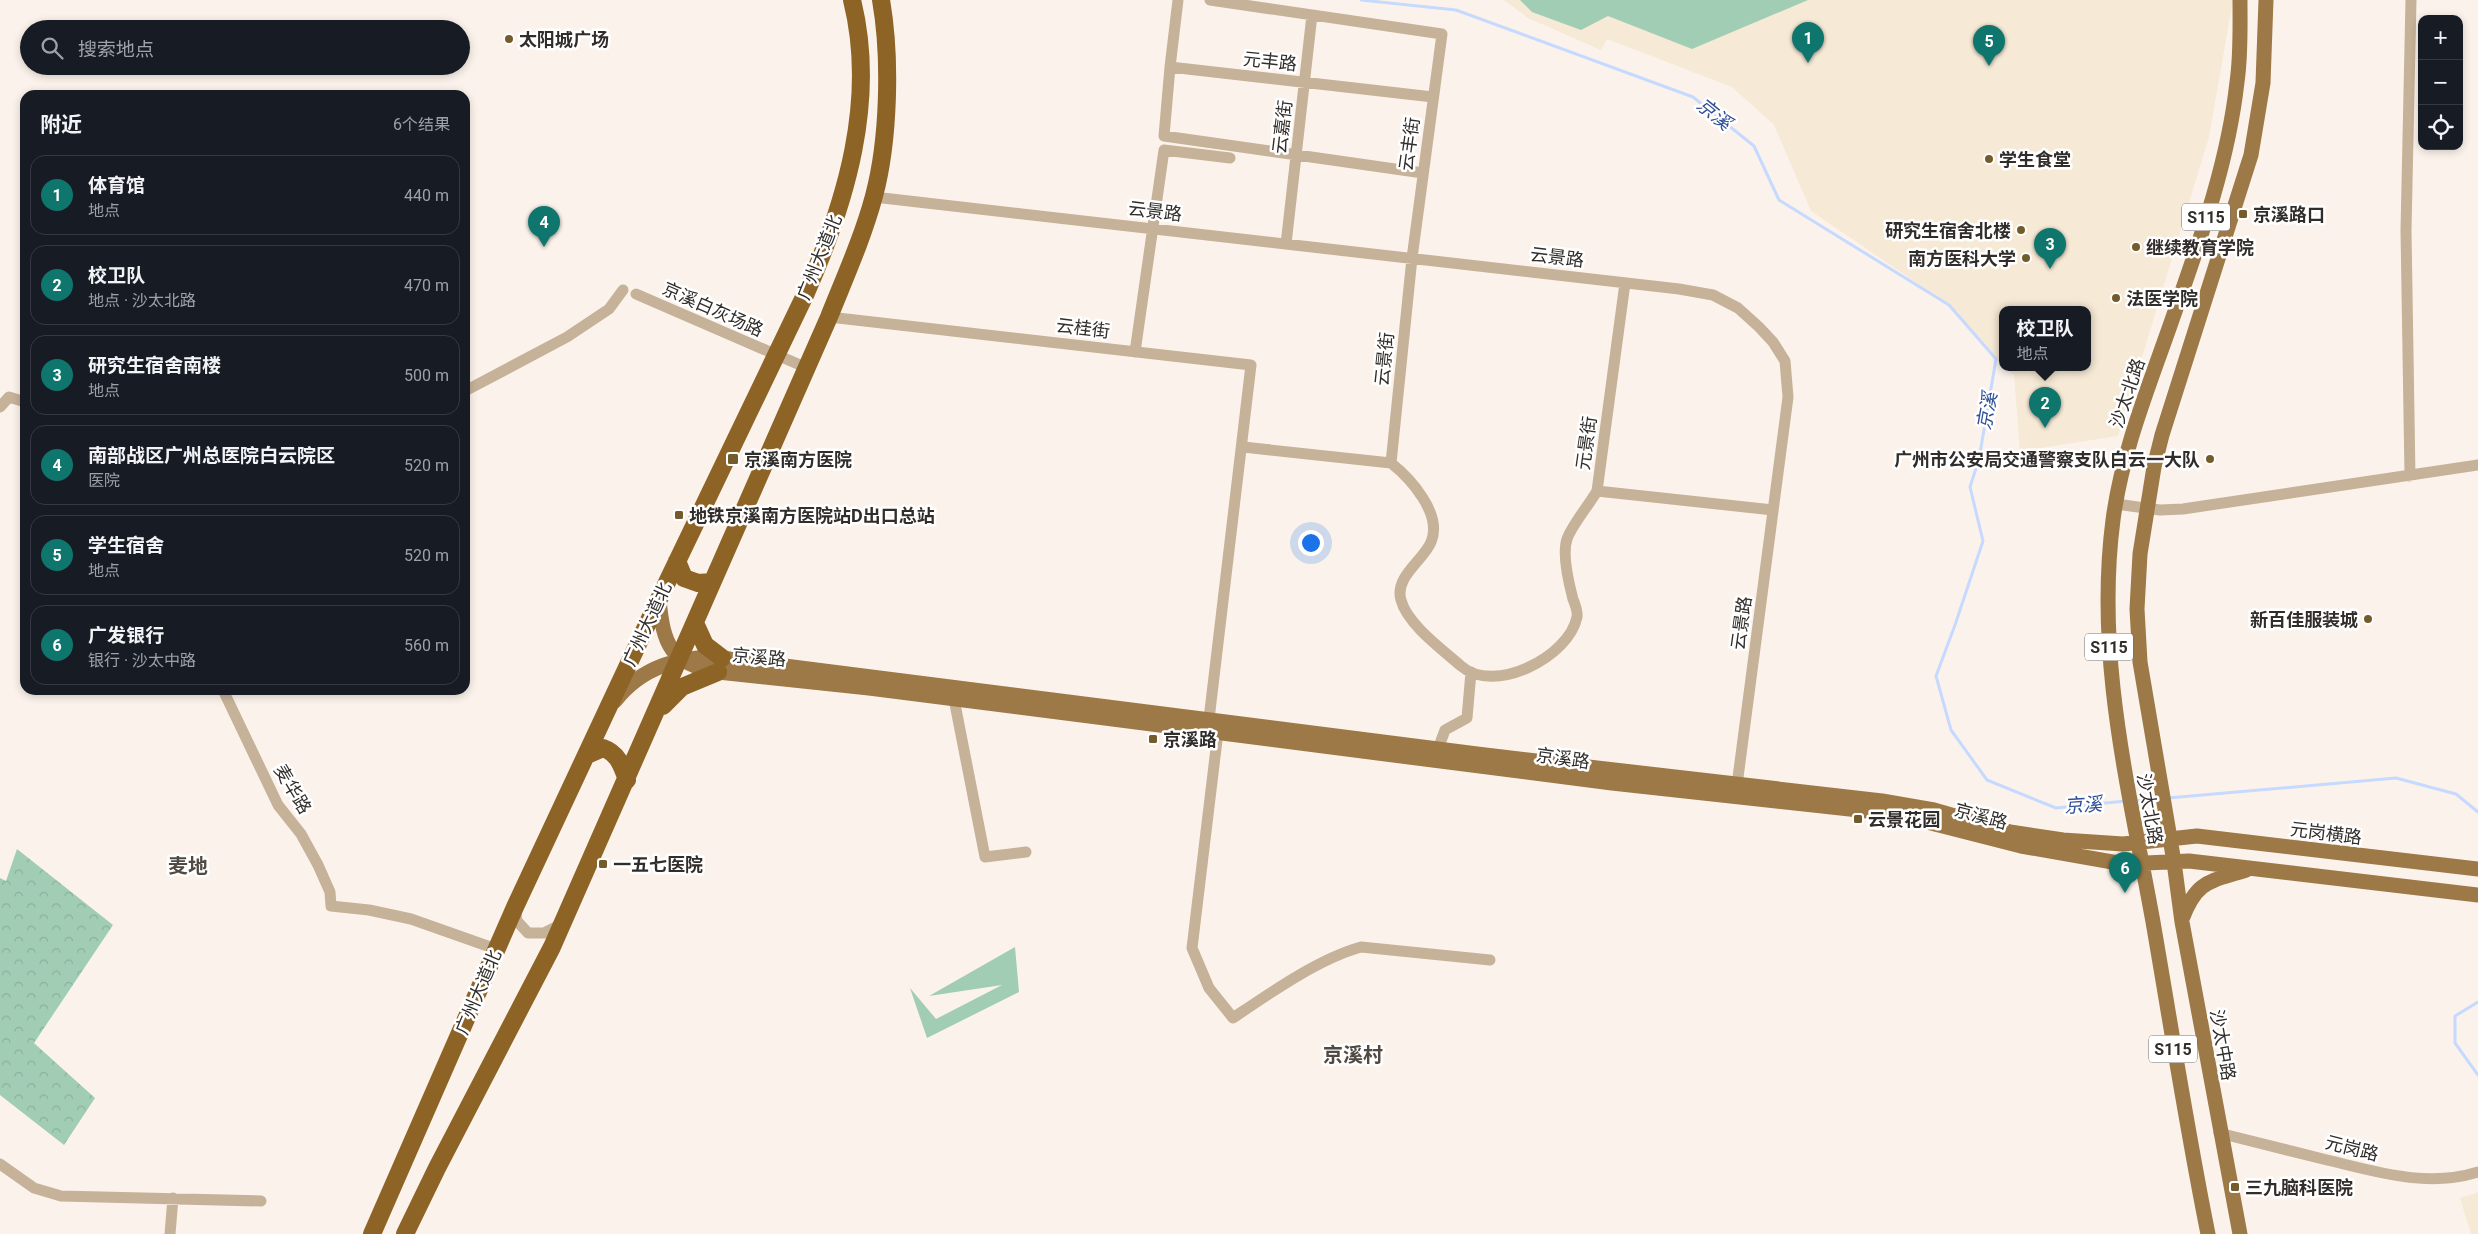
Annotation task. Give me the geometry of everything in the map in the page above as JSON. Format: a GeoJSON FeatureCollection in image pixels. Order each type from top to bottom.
{"type":"FeatureCollection","features":[{"type":"Feature","properties":{"kind":"highway","name":"广州大道北"},"geometry":{"type":"LineString","coordinates":[[372,1234],[515,907],[824,252],[852,161],[860,92],[856,18],[852,0]]}},
{"type":"Feature","properties":{"kind":"highway","name":"广州大道北"},"geometry":{"type":"LineString","coordinates":[[405,1234],[455,1132],[528,996],[562,924],[628,780],[651,722],[829,317],[874,197],[881,164],[885,112],[885,42],[881,0]]}},
{"type":"Feature","properties":{"kind":"highway"},"geometry":{"type":"LineString","coordinates":[[677,561],[684,578],[698,583],[712,582]]}},
{"type":"Feature","properties":{"kind":"highway"},"geometry":{"type":"LineString","coordinates":[[651,722],[666,702],[682,687],[720,665],[705,645],[695,622]]}},
{"type":"Feature","properties":{"kind":"highway"},"geometry":{"type":"LineString","coordinates":[[587,755],[603,748],[610,751],[620,762],[628,780]]}},
{"type":"Feature","properties":{"kind":"main road","name":"沙太北路"},"geometry":{"type":"LineString","coordinates":[[2142,864],[2114,702],[2109,650],[2109,573],[2116,504],[2130,440],[2201,235],[2219,176],[2238,80],[2240,0]]}},
{"type":"Feature","properties":{"kind":"main road","name":"沙太北路"},"geometry":{"type":"LineString","coordinates":[[2174,862],[2158,780],[2140,662],[2137,609],[2140,554],[2162,434],[2251,155],[2263,83],[2266,0]]}},
{"type":"Feature","properties":{"kind":"main road"},"geometry":{"type":"LineString","coordinates":[[659,599],[663,630],[679,659]]}},
{"type":"Feature","properties":{"kind":"main road","name":"京溪路"},"geometry":{"type":"LineString","coordinates":[[607,711],[626,687],[636,679],[679,659],[704,656],[720,665],[954,699],[1612,783],[1886,814],[1927,822],[2022,846],[2124,864],[2174,862]]}},
{"type":"Feature","properties":{"kind":"main road","name":"京溪路"},"geometry":{"type":"LineString","coordinates":[[720,665],[1209,719],[1438,749],[1908,805],[2033,836],[2093,843],[2138,842],[2169,838]]}},
{"type":"Feature","properties":{"kind":"main road","name":"元岗横路"},"geometry":{"type":"LineString","coordinates":[[2169,838],[2197,836],[2478,869]]}},
{"type":"Feature","properties":{"kind":"main road"},"geometry":{"type":"LineString","coordinates":[[2309,877],[2304,868],[2306,859],[2340,854]]}},
{"type":"Feature","properties":{"kind":"main road"},"geometry":{"type":"LineString","coordinates":[[2174,862],[2252,868],[2309,877],[2478,895]]}},
{"type":"Feature","properties":{"kind":"main road","name":"沙太中路"},"geometry":{"type":"LineString","coordinates":[[2174,862],[2182,922],[2219,1133],[2240,1234]]}},
{"type":"Feature","properties":{"kind":"main road","name":"S115"},"geometry":{"type":"LineString","coordinates":[[2142,864],[2188,1134],[2208,1234]]}},
{"type":"Feature","properties":{"kind":"main road"},"geometry":{"type":"LineString","coordinates":[[2182,922],[2190,900],[2201,887],[2218,878],[2252,868]]}},
{"type":"Feature","properties":{"kind":"street"},"geometry":{"type":"LineString","coordinates":[[1178,0],[1164,136],[1423,173]]}},
{"type":"Feature","properties":{"kind":"street"},"geometry":{"type":"LineString","coordinates":[[1210,0],[1312,15]]}},
{"type":"Feature","properties":{"kind":"street"},"geometry":{"type":"LineString","coordinates":[[2410,476],[2406,230],[2411,0]]}},
{"type":"Feature","properties":{"kind":"street","name":"云丰街"},"geometry":{"type":"LineString","coordinates":[[1312,15],[1442,34],[1412,258]]}},
{"type":"Feature","properties":{"kind":"street","name":"云嘉街"},"geometry":{"type":"LineString","coordinates":[[1286,244],[1312,15]]}},
{"type":"Feature","properties":{"kind":"street","name":"元丰路"},"geometry":{"type":"LineString","coordinates":[[1170,67],[1433,97]]}},
{"type":"Feature","properties":{"kind":"street"},"geometry":{"type":"LineString","coordinates":[[1135,352],[1164,150],[1230,158]]}},
{"type":"Feature","properties":{"kind":"street","name":"云景路"},"geometry":{"type":"LineString","coordinates":[[874,197],[1626,283],[1713,295],[1738,308],[1773,342],[1785,361],[1788,397],[1737,785]]}},
{"type":"Feature","properties":{"kind":"street","name":"云景街"},"geometry":{"type":"LineString","coordinates":[[1390,463],[1412,258]]}},
{"type":"Feature","properties":{"kind":"street","name":"元景街"},"geometry":{"type":"LineString","coordinates":[[1626,283],[1597,491],[1773,510]]}},
{"type":"Feature","properties":{"kind":"street"},"geometry":{"type":"LineString","coordinates":[[470,388],[567,337],[609,309],[622,290]]}},
{"type":"Feature","properties":{"kind":"street","name":"京溪白灰场路"},"geometry":{"type":"LineString","coordinates":[[636,294],[807,368]]}},
{"type":"Feature","properties":{"kind":"street","name":"云桂街"},"geometry":{"type":"LineString","coordinates":[[829,317],[1251,365],[1209,719]]}},
{"type":"Feature","properties":{"kind":"street"},"geometry":{"type":"LineString","coordinates":[[0,407],[8,397],[20,401]]}},
{"type":"Feature","properties":{"kind":"street"},"geometry":{"type":"LineString","coordinates":[[1242,447],[1390,463],[1403,472],[1428,503],[1433,522],[1432,542],[1403,580],[1400,598],[1406,614],[1433,641],[1478,677],[1512,674],[1536,664],[1555,652],[1568,637],[1578,616],[1567,576],[1567,540],[1597,491]]}},
{"type":"Feature","properties":{"kind":"street"},"geometry":{"type":"LineString","coordinates":[[2116,504],[2147,509],[2183,509],[2229,504],[2478,466]]}},
{"type":"Feature","properties":{"kind":"street"},"geometry":{"type":"LineString","coordinates":[[1438,749],[1445,730],[1467,718],[1471,672]]}},
{"type":"Feature","properties":{"kind":"street","name":"麦华路"},"geometry":{"type":"LineString","coordinates":[[225,695],[278,805],[301,834],[318,865],[330,892],[331,906],[369,910],[411,919],[496,949]]}},
{"type":"Feature","properties":{"kind":"street"},"geometry":{"type":"LineString","coordinates":[[954,699],[985,857],[1026,852]]}},
{"type":"Feature","properties":{"kind":"street"},"geometry":{"type":"LineString","coordinates":[[1218,732],[1192,948],[1209,988],[1233,1018],[1280,986],[1344,952],[1361,948],[1490,960]]}},
{"type":"Feature","properties":{"kind":"street"},"geometry":{"type":"LineString","coordinates":[[515,907],[517,921],[528,933],[544,933],[562,924]]}},
{"type":"Feature","properties":{"kind":"street","name":"元岗路"},"geometry":{"type":"LineString","coordinates":[[2219,1133],[2411,1178],[2436,1180],[2478,1172]]}},
{"type":"Feature","properties":{"kind":"street"},"geometry":{"type":"LineString","coordinates":[[0,1164],[34,1188],[60,1196],[261,1201]]}},
{"type":"Feature","properties":{"kind":"street"},"geometry":{"type":"LineString","coordinates":[[170,1234],[173,1198]]}},
{"type":"Feature","properties":{"kind":"shaded area","name":"南方医科大学"},"geometry":{"type":"Polygon","coordinates":[[[1504,0],[2233,0],[2209,137],[2118,436],[2020,451],[2014,375],[2010,371],[2091,371],[2091,306],[1999,306],[1999,362],[1949,305],[1811,211],[1774,125],[1732,87],[1607,39],[1601,50],[1528,18],[1504,0]]]}},
{"type":"Feature","properties":{"kind":"shaded area"},"geometry":{"type":"Polygon","coordinates":[[[2478,1192],[2478,1234],[2471,1234],[2460,1198],[2478,1192]]]}},
{"type":"Feature","properties":{"kind":"green space"},"geometry":{"type":"Polygon","coordinates":[[[1520,0],[1808,0],[1692,49],[1608,16],[1581,30],[1532,12],[1520,0]]]}},
{"type":"Feature","properties":{"kind":"green space"},"geometry":{"type":"Polygon","coordinates":[[[17,849],[113,925],[34,1043],[95,1098],[64,1145],[0,1095],[0,878],[6,881],[17,849]]]}},
{"type":"Feature","properties":{"kind":"green space"},"geometry":{"type":"Polygon","coordinates":[[[1015,947],[1019,992],[927,1038],[910,988],[936,1019],[1002,985],[929,996],[1015,947]]]}},
{"type":"Feature","properties":{"kind":"waterway","name":"京溪"},"geometry":{"type":"LineString","coordinates":[[1361,0],[1456,10],[1693,97],[1754,146],[1779,200],[1949,305],[1996,359],[1979,459],[1970,487],[1983,541],[1936,676],[1951,730],[1987,780],[2056,808],[2126,801]]}},
{"type":"Feature","properties":{"kind":"waterway","name":"京溪"},"geometry":{"type":"LineString","coordinates":[[2168,798],[2396,778],[2456,794],[2478,812]]}},
{"type":"Feature","properties":{"kind":"waterway","name":"京溪"},"geometry":{"type":"LineString","coordinates":[[2135,801],[2159,799]]}},
{"type":"Feature","properties":{"kind":"waterway"},"geometry":{"type":"LineString","coordinates":[[2478,1002],[2455,1016],[2455,1043],[2478,1075]]}},
{"type":"Feature","properties":{"kind":"place","name":"太阳城广场"},"geometry":{"type":"Point","coordinates":[509,39]}},
{"type":"Feature","properties":{"kind":"place","name":"体育馆"},"geometry":{"type":"Point","coordinates":[1808,63]}},
{"type":"Feature","properties":{"kind":"place","name":"学生宿舍"},"geometry":{"type":"Point","coordinates":[1989,66]}},
{"type":"Feature","properties":{"kind":"place","name":"学生食堂"},"geometry":{"type":"Point","coordinates":[1989,159]}},
{"type":"Feature","properties":{"kind":"place","name":"京溪路口"},"geometry":{"type":"Point","coordinates":[2243,214]}},
{"type":"Feature","properties":{"kind":"place","name":"研究生宿舍北楼"},"geometry":{"type":"Point","coordinates":[2021,230]}},
{"type":"Feature","properties":{"kind":"place","name":"南部战区广州总医院白云院区"},"geometry":{"type":"Point","coordinates":[544,247]}},
{"type":"Feature","properties":{"kind":"place","name":"继续教育学院"},"geometry":{"type":"Point","coordinates":[2136,247]}},
{"type":"Feature","properties":{"kind":"place","name":"南方医科大学"},"geometry":{"type":"Point","coordinates":[2026,258]}},
{"type":"Feature","properties":{"kind":"place","name":"研究生宿舍南楼"},"geometry":{"type":"Point","coordinates":[2050,269]}},
{"type":"Feature","properties":{"kind":"place","name":"法医学院"},"geometry":{"type":"Point","coordinates":[2116,298]}},
{"type":"Feature","properties":{"kind":"place","name":"校卫队"},"geometry":{"type":"Point","coordinates":[2045,428]}},
{"type":"Feature","properties":{"kind":"place","name":"京溪南方医院"},"geometry":{"type":"Point","coordinates":[733,459]}},
{"type":"Feature","properties":{"kind":"place","name":"广州市公安局交通警察支队白云一大队"},"geometry":{"type":"Point","coordinates":[2210,459]}},
{"type":"Feature","properties":{"kind":"place","name":"地铁京溪南方医院站D出口总站"},"geometry":{"type":"Point","coordinates":[679,515]}},
{"type":"Feature","properties":{"kind":"place","name":"新百佳服装城"},"geometry":{"type":"Point","coordinates":[2368,619]}},
{"type":"Feature","properties":{"kind":"place","name":"京溪路"},"geometry":{"type":"Point","coordinates":[1153,739]}},
{"type":"Feature","properties":{"kind":"place","name":"云景花园"},"geometry":{"type":"Point","coordinates":[1858,819]}},
{"type":"Feature","properties":{"kind":"place","name":"一五七医院"},"geometry":{"type":"Point","coordinates":[603,864]}},
{"type":"Feature","properties":{"kind":"place","name":"广发银行"},"geometry":{"type":"Point","coordinates":[2125,893]}},
{"type":"Feature","properties":{"kind":"place","name":"三九脑科医院"},"geometry":{"type":"Point","coordinates":[2235,1187]}},
{"type":"Feature","properties":{"kind":"district","name":"麦地"},"geometry":{"type":"Point","coordinates":[188,866]}},
{"type":"Feature","properties":{"kind":"district","name":"京溪村"},"geometry":{"type":"Point","coordinates":[1353,1055]}}]}
